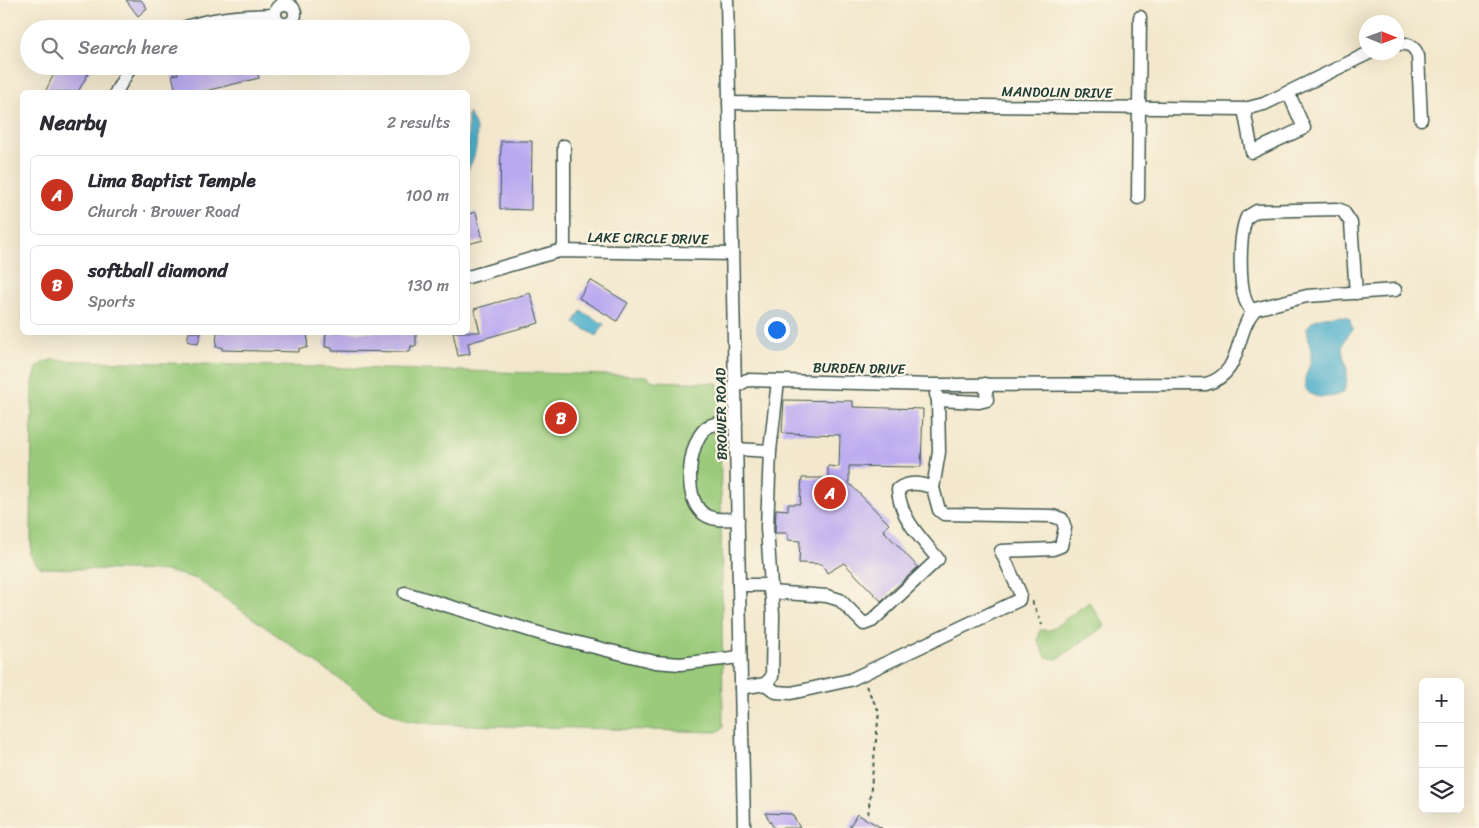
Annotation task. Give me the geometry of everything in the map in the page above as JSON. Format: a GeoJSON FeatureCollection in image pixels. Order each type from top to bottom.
{"type":"FeatureCollection","features":[{"type":"Feature","properties":{"kind":"street","name":"BROWER ROAD"},"geometry":{"type":"LineString","coordinates":[[727,0],[744,828]]}},
{"type":"Feature","properties":{"kind":"street"},"geometry":{"type":"LineString","coordinates":[[206,20],[222,17],[275,15]]}},
{"type":"Feature","properties":{"kind":"street"},"geometry":{"type":"LineString","coordinates":[[1138,198],[1137,108],[1140,17]]}},
{"type":"Feature","properties":{"kind":"street"},"geometry":{"type":"LineString","coordinates":[[1404,44],[1408,44],[1415,49],[1418,56],[1421,119]]}},
{"type":"Feature","properties":{"kind":"street","name":"MANDOLIN DRIVE"},"geometry":{"type":"LineString","coordinates":[[729,103],[1244,109],[1264,104],[1359,58]]}},
{"type":"Feature","properties":{"kind":"street"},"geometry":{"type":"LineString","coordinates":[[117,90],[126,75]]}},
{"type":"Feature","properties":{"kind":"street"},"geometry":{"type":"LineString","coordinates":[[1244,109],[1252,152],[1304,128],[1288,92]]}},
{"type":"Feature","properties":{"kind":"street"},"geometry":{"type":"LineString","coordinates":[[564,146],[564,250]]}},
{"type":"Feature","properties":{"kind":"street"},"geometry":{"type":"LineString","coordinates":[[1356,293],[1351,223],[1343,211],[1337,209],[1257,211],[1247,217],[1243,237],[1242,285],[1245,300],[1252,312],[1255,308],[1287,300],[1395,290]]}},
{"type":"Feature","properties":{"kind":"street","name":"LAKE CIRCLE DRIVE"},"geometry":{"type":"LineString","coordinates":[[470,277],[564,250],[589,253],[732,254]]}},
{"type":"Feature","properties":{"kind":"street","name":"BURDEN DRIVE"},"geometry":{"type":"LineString","coordinates":[[735,388],[747,380],[932,385],[1136,386],[1206,384],[1222,378],[1231,369],[1242,330],[1252,312]]}},
{"type":"Feature","properties":{"kind":"street"},"geometry":{"type":"LineString","coordinates":[[741,688],[765,684],[772,677],[772,615],[767,528],[770,450],[778,381]]}},
{"type":"Feature","properties":{"kind":"street"},"geometry":{"type":"LineString","coordinates":[[938,400],[980,402],[987,400],[985,384]]}},
{"type":"Feature","properties":{"kind":"street"},"geometry":{"type":"LineString","coordinates":[[765,684],[776,692],[791,693],[850,680],[861,675],[1019,600],[1020,593],[1001,551],[1052,549],[1061,546],[1065,528],[1062,519],[1052,516],[944,514],[939,510],[933,488],[939,452],[938,400],[932,385]]}},
{"type":"Feature","properties":{"kind":"street"},"geometry":{"type":"LineString","coordinates":[[736,423],[711,425],[702,432],[693,451],[690,478],[696,503],[703,514],[716,519],[738,519]]}},
{"type":"Feature","properties":{"kind":"street"},"geometry":{"type":"LineString","coordinates":[[736,449],[770,450]]}},
{"type":"Feature","properties":{"kind":"street"},"geometry":{"type":"LineString","coordinates":[[739,585],[827,596],[840,600],[864,624],[872,621],[938,559],[908,522],[899,503],[898,489],[904,484],[921,483],[933,488]]}},
{"type":"Feature","properties":{"kind":"street"},"geometry":{"type":"LineString","coordinates":[[405,593],[551,636],[654,662],[680,664],[740,657]]}},
{"type":"Feature","properties":{"kind":"path"},"geometry":{"type":"LineString","coordinates":[[1032,601],[1042,625]]}},
{"type":"Feature","properties":{"kind":"path"},"geometry":{"type":"LineString","coordinates":[[861,675],[879,712],[868,816]]}},
{"type":"Feature","properties":{"kind":"green space"},"geometry":{"type":"Polygon","coordinates":[[[52,360],[647,376],[653,381],[717,383],[720,388],[723,728],[717,732],[433,724],[405,720],[379,707],[197,579],[166,571],[42,568],[33,561],[31,554],[32,386],[37,368],[43,362],[52,360]]]}},
{"type":"Feature","properties":{"kind":"green space"},"geometry":{"type":"Polygon","coordinates":[[[1089,602],[1105,626],[1057,659],[1046,657],[1038,641],[1040,630],[1051,630],[1089,602]]]}},
{"type":"Feature","properties":{"kind":"water"},"geometry":{"type":"Polygon","coordinates":[[[470,116],[477,134],[474,156],[470,165],[470,116]]]}},
{"type":"Feature","properties":{"kind":"water"},"geometry":{"type":"Polygon","coordinates":[[[581,311],[604,324],[597,336],[574,323],[581,311]]]}},
{"type":"Feature","properties":{"kind":"water"},"geometry":{"type":"Polygon","coordinates":[[[1341,316],[1349,318],[1353,330],[1343,347],[1347,369],[1344,392],[1332,396],[1318,397],[1308,392],[1305,386],[1311,356],[1307,328],[1318,319],[1341,316]]]}},
{"type":"Feature","properties":{"kind":"building"},"geometry":{"type":"Polygon","coordinates":[[[126,0],[141,0],[147,8],[138,16],[126,0]]]}},
{"type":"Feature","properties":{"kind":"building"},"geometry":{"type":"Polygon","coordinates":[[[54,75],[87,75],[79,90],[46,90],[54,75]]]}},
{"type":"Feature","properties":{"kind":"building"},"geometry":{"type":"Polygon","coordinates":[[[172,75],[258,75],[259,78],[209,90],[176,90],[172,75]]]}},
{"type":"Feature","properties":{"kind":"building"},"geometry":{"type":"Polygon","coordinates":[[[501,141],[532,141],[531,210],[500,209],[501,141]]]}},
{"type":"Feature","properties":{"kind":"building"},"geometry":{"type":"Polygon","coordinates":[[[476,212],[483,240],[470,243],[470,214],[476,212]]]}},
{"type":"Feature","properties":{"kind":"building"},"geometry":{"type":"Polygon","coordinates":[[[590,280],[628,303],[617,321],[579,298],[590,280]]]}},
{"type":"Feature","properties":{"kind":"building"},"geometry":{"type":"Polygon","coordinates":[[[530,293],[539,323],[468,343],[470,354],[458,356],[454,335],[470,335],[470,332],[480,332],[474,309],[530,293]]]}},
{"type":"Feature","properties":{"kind":"building"},"geometry":{"type":"Polygon","coordinates":[[[188,335],[200,335],[198,344],[187,341],[188,335]]]}},
{"type":"Feature","properties":{"kind":"building"},"geometry":{"type":"Polygon","coordinates":[[[217,335],[308,335],[307,348],[299,348],[299,352],[222,350],[222,347],[216,347],[217,335]]]}},
{"type":"Feature","properties":{"kind":"building"},"geometry":{"type":"Polygon","coordinates":[[[326,335],[416,335],[416,346],[411,346],[410,352],[332,351],[332,348],[325,347],[326,335]]]}},
{"type":"Feature","properties":{"kind":"building"},"geometry":{"type":"Polygon","coordinates":[[[784,400],[853,401],[853,407],[923,409],[921,467],[849,466],[849,483],[889,524],[883,530],[918,567],[881,601],[844,563],[827,573],[822,564],[799,563],[800,541],[788,540],[788,533],[775,533],[776,509],[788,510],[788,504],[800,504],[802,478],[828,478],[828,466],[839,467],[840,435],[782,433],[784,400]]]}},
{"type":"Feature","properties":{"kind":"building"},"geometry":{"type":"Polygon","coordinates":[[[765,813],[792,814],[800,828],[774,828],[765,813]]]}},
{"type":"Feature","properties":{"kind":"building"},"geometry":{"type":"Polygon","coordinates":[[[857,814],[882,828],[849,828],[857,814]]]}},
{"type":"Feature","properties":{"kind":"place","name":"softball diamond"},"geometry":{"type":"Point","coordinates":[561,418]}},
{"type":"Feature","properties":{"kind":"place","name":"Lima Baptist Temple"},"geometry":{"type":"Point","coordinates":[830,493]}}]}
